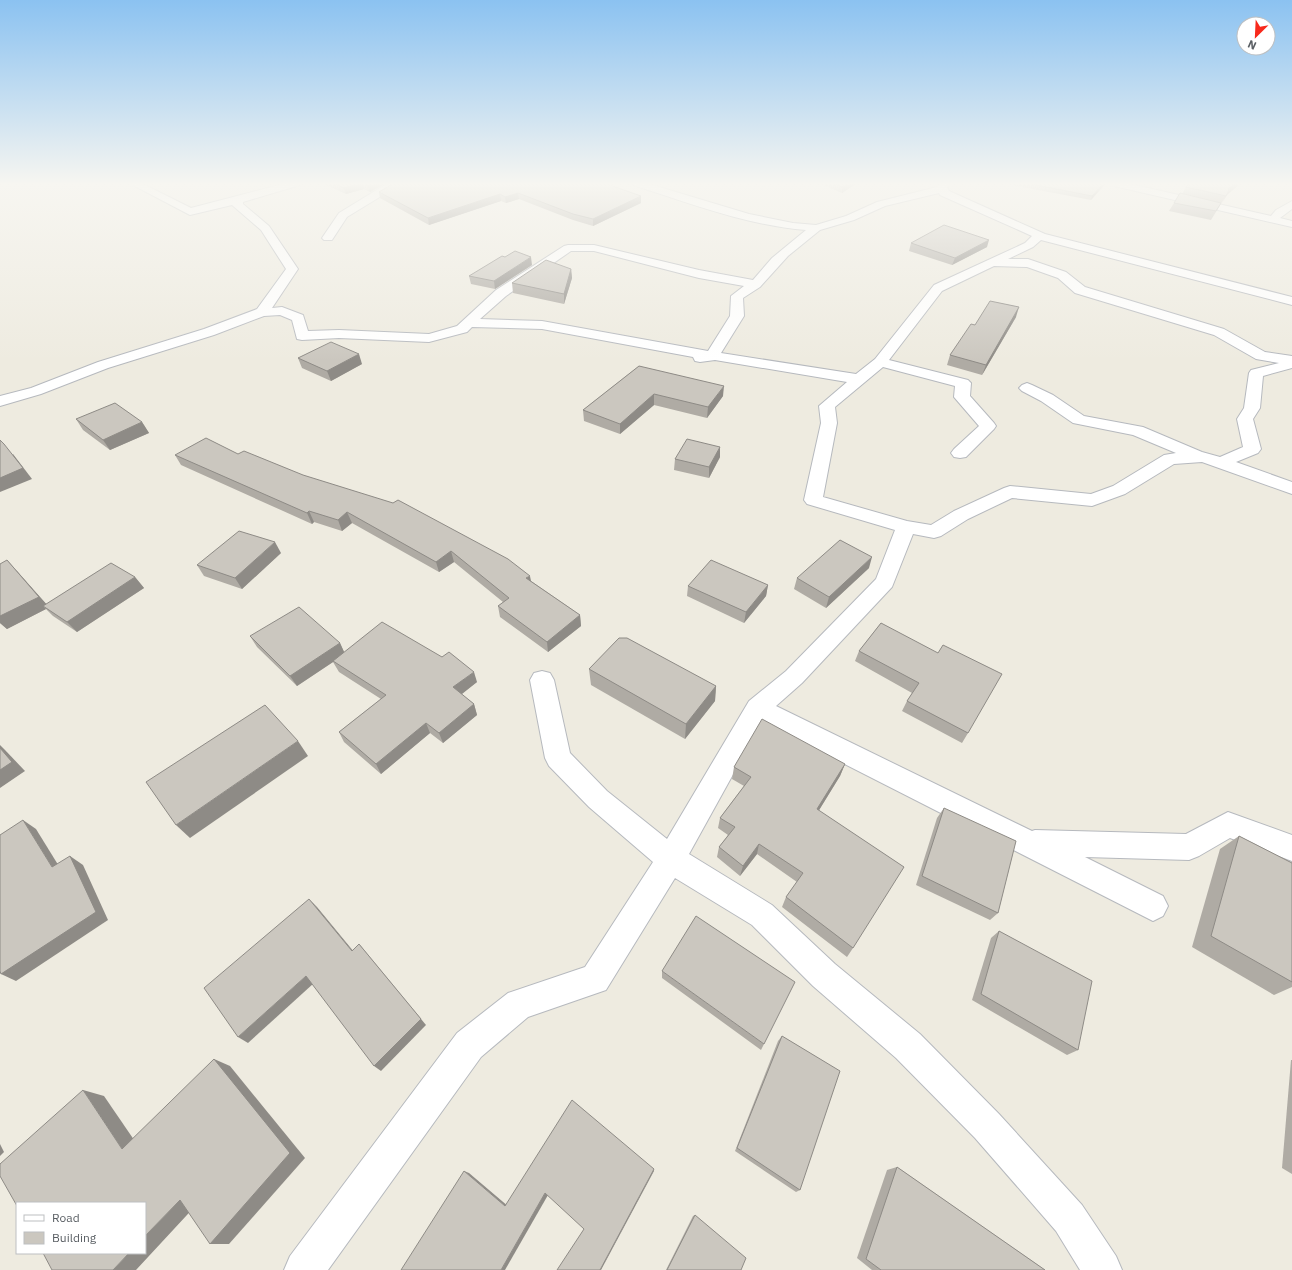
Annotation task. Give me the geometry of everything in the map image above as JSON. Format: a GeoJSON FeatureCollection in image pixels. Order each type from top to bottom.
{"type":"FeatureCollection","features":[{"type":"Feature","properties":{"kind":"street"},"geometry":{"type":"LineString","coordinates":[[262,312],[292,270],[274,242]]}},
{"type":"Feature","properties":{"kind":"street"},"geometry":{"type":"LineString","coordinates":[[675,362],[712,356],[737,316],[737,296],[756,284],[764,274],[797,242]]}},
{"type":"Feature","properties":{"kind":"street"},"geometry":{"type":"LineString","coordinates":[[1032,242],[938,288],[880,362],[827,406],[829,423],[813,500],[906,528],[934,532],[961,515],[1010,492],[1092,500],[1119,490],[1170,459],[1204,457],[1292,488]]}},
{"type":"Feature","properties":{"kind":"street"},"geometry":{"type":"LineString","coordinates":[[1064,242],[1292,300]]}},
{"type":"Feature","properties":{"kind":"street"},"geometry":{"type":"LineString","coordinates":[[0,401],[36,391],[103,365],[209,332],[262,312],[282,311],[298,318],[302,336],[339,334],[429,338],[462,329],[501,293],[568,248],[594,248],[699,274],[756,284]]}},
{"type":"Feature","properties":{"kind":"street"},"geometry":{"type":"LineString","coordinates":[[990,263],[1028,263],[1062,275],[1080,290],[1219,332],[1261,356],[1292,360]]}},
{"type":"Feature","properties":{"kind":"street"},"geometry":{"type":"LineString","coordinates":[[468,323],[542,325],[712,356],[859,379]]}},
{"type":"Feature","properties":{"kind":"street"},"geometry":{"type":"LineString","coordinates":[[880,362],[963,383],[962,397],[988,426],[960,453]]}},
{"type":"Feature","properties":{"kind":"street"},"geometry":{"type":"LineString","coordinates":[[1220,462],[1252,449],[1245,419],[1252,408],[1256,373],[1292,364]]}},
{"type":"Feature","properties":{"kind":"street"},"geometry":{"type":"LineString","coordinates":[[1027,388],[1047,398],[1079,420],[1137,431],[1200,457]]}},
{"type":"Feature","properties":{"kind":"street"},"geometry":{"type":"LineString","coordinates":[[304,1270],[469,1045],[519,1004],[595,979],[671,859],[757,708],[794,677],[885,582],[906,528]]}},
{"type":"Feature","properties":{"kind":"street"},"geometry":{"type":"LineString","coordinates":[[542,680],[558,758],[598,799],[671,859],[762,915],[824,975],[908,1046],[987,1126],[1069,1218],[1102,1270]]}},
{"type":"Feature","properties":{"kind":"street"},"geometry":{"type":"LineString","coordinates":[[757,708],[1153,906]]}},
{"type":"Feature","properties":{"kind":"street"},"geometry":{"type":"LineString","coordinates":[[1028,843],[1189,847],[1228,825],[1292,848]]}},
{"type":"Feature","properties":{"kind":"building"},"geometry":{"type":"Polygon","coordinates":[[[912,242],[985,242],[955,258],[911,243],[912,242]]]}},
{"type":"Feature","properties":{"kind":"building"},"geometry":{"type":"Polygon","coordinates":[[[515,251],[531,257],[494,281],[469,276],[502,256],[505,257],[515,251]]]}},
{"type":"Feature","properties":{"kind":"building"},"geometry":{"type":"Polygon","coordinates":[[[546,260],[571,269],[564,294],[512,283],[546,260]]]}},
{"type":"Feature","properties":{"kind":"building"},"geometry":{"type":"Polygon","coordinates":[[[990,301],[1019,307],[986,365],[950,355],[971,324],[975,325],[990,301]]]}},
{"type":"Feature","properties":{"kind":"building"},"geometry":{"type":"Polygon","coordinates":[[[331,342],[359,354],[327,371],[298,358],[331,342]]]}},
{"type":"Feature","properties":{"kind":"building"},"geometry":{"type":"Polygon","coordinates":[[[639,366],[724,386],[708,407],[654,394],[620,424],[583,410],[639,366]]]}},
{"type":"Feature","properties":{"kind":"building"},"geometry":{"type":"Polygon","coordinates":[[[115,403],[142,422],[103,440],[76,419],[115,403]]]}},
{"type":"Feature","properties":{"kind":"building"},"geometry":{"type":"Polygon","coordinates":[[[206,438],[238,454],[244,451],[303,475],[393,503],[398,500],[508,559],[530,576],[526,578],[580,615],[547,642],[498,606],[509,598],[451,551],[436,562],[347,512],[338,520],[309,511],[307,513],[175,455],[206,438]]]}},
{"type":"Feature","properties":{"kind":"building"},"geometry":{"type":"Polygon","coordinates":[[[687,439],[720,447],[709,467],[675,459],[687,439]]]}},
{"type":"Feature","properties":{"kind":"building"},"geometry":{"type":"Polygon","coordinates":[[[0,440],[23,468],[0,478],[0,440]]]}},
{"type":"Feature","properties":{"kind":"building"},"geometry":{"type":"Polygon","coordinates":[[[239,531],[275,542],[235,578],[197,565],[239,531]]]}},
{"type":"Feature","properties":{"kind":"building"},"geometry":{"type":"Polygon","coordinates":[[[840,540],[872,557],[829,597],[797,578],[840,540]]]}},
{"type":"Feature","properties":{"kind":"building"},"geometry":{"type":"Polygon","coordinates":[[[7,560],[39,597],[0,616],[0,564],[7,560]]]}},
{"type":"Feature","properties":{"kind":"building"},"geometry":{"type":"Polygon","coordinates":[[[711,560],[768,585],[746,612],[688,586],[711,560]]]}},
{"type":"Feature","properties":{"kind":"building"},"geometry":{"type":"Polygon","coordinates":[[[111,563],[135,577],[67,622],[43,606],[111,563]]]}},
{"type":"Feature","properties":{"kind":"building"},"geometry":{"type":"Polygon","coordinates":[[[299,607],[340,643],[290,676],[250,636],[299,607]]]}},
{"type":"Feature","properties":{"kind":"building"},"geometry":{"type":"Polygon","coordinates":[[[382,622],[442,657],[449,652],[474,672],[453,687],[474,704],[439,733],[426,723],[376,764],[339,732],[386,695],[333,661],[382,622]]]}},
{"type":"Feature","properties":{"kind":"building"},"geometry":{"type":"Polygon","coordinates":[[[881,623],[938,653],[943,645],[1002,674],[968,733],[907,701],[919,683],[859,651],[881,623]]]}},
{"type":"Feature","properties":{"kind":"building"},"geometry":{"type":"Polygon","coordinates":[[[619,638],[627,638],[716,686],[686,724],[589,669],[619,638]]]}},
{"type":"Feature","properties":{"kind":"building"},"geometry":{"type":"Polygon","coordinates":[[[265,705],[298,741],[176,825],[146,782],[265,705]]]}},
{"type":"Feature","properties":{"kind":"building"},"geometry":{"type":"Polygon","coordinates":[[[762,719],[845,764],[817,809],[904,867],[853,948],[786,897],[803,873],[759,844],[743,866],[719,847],[735,827],[720,818],[751,777],[734,767],[762,719]]]}},
{"type":"Feature","properties":{"kind":"building"},"geometry":{"type":"Polygon","coordinates":[[[0,748],[12,762],[0,770],[0,748]]]}},
{"type":"Feature","properties":{"kind":"building"},"geometry":{"type":"Polygon","coordinates":[[[944,808],[1016,841],[998,913],[922,876],[944,808]]]}},
{"type":"Feature","properties":{"kind":"building"},"geometry":{"type":"Polygon","coordinates":[[[23,820],[52,867],[70,856],[96,912],[1,974],[0,835],[23,820]]]}},
{"type":"Feature","properties":{"kind":"building"},"geometry":{"type":"Polygon","coordinates":[[[1239,836],[1292,863],[1292,982],[1211,936],[1239,836]]]}},
{"type":"Feature","properties":{"kind":"building"},"geometry":{"type":"Polygon","coordinates":[[[309,899],[352,951],[359,944],[421,1019],[374,1066],[306,976],[238,1037],[204,988],[309,899]]]}},
{"type":"Feature","properties":{"kind":"building"},"geometry":{"type":"Polygon","coordinates":[[[696,916],[795,982],[764,1044],[662,971],[696,916]]]}},
{"type":"Feature","properties":{"kind":"building"},"geometry":{"type":"Polygon","coordinates":[[[999,931],[1092,981],[1078,1050],[981,994],[999,931]]]}},
{"type":"Feature","properties":{"kind":"building"},"geometry":{"type":"Polygon","coordinates":[[[782,1036],[840,1071],[800,1190],[737,1148],[782,1036]]]}},
{"type":"Feature","properties":{"kind":"building"},"geometry":{"type":"Polygon","coordinates":[[[214,1059],[290,1153],[210,1244],[180,1200],[146,1235],[146,1202],[16,1202],[16,1204],[0,1176],[0,1164],[83,1090],[122,1149],[214,1059]]]}},
{"type":"Feature","properties":{"kind":"building"},"geometry":{"type":"Polygon","coordinates":[[[572,1100],[654,1169],[600,1270],[557,1270],[584,1229],[545,1193],[501,1270],[401,1270],[464,1171],[505,1206],[572,1100]]]}},
{"type":"Feature","properties":{"kind":"building"},"geometry":{"type":"Polygon","coordinates":[[[897,1167],[1045,1270],[881,1270],[866,1259],[897,1167]]]}},
{"type":"Feature","properties":{"kind":"building"},"geometry":{"type":"Polygon","coordinates":[[[695,1215],[746,1258],[741,1270],[667,1270],[695,1215]]]}},
{"type":"Feature","properties":{"kind":"building"},"geometry":{"type":"Polygon","coordinates":[[[44,1254],[128,1254],[113,1270],[52,1270],[44,1254]]]}}]}
